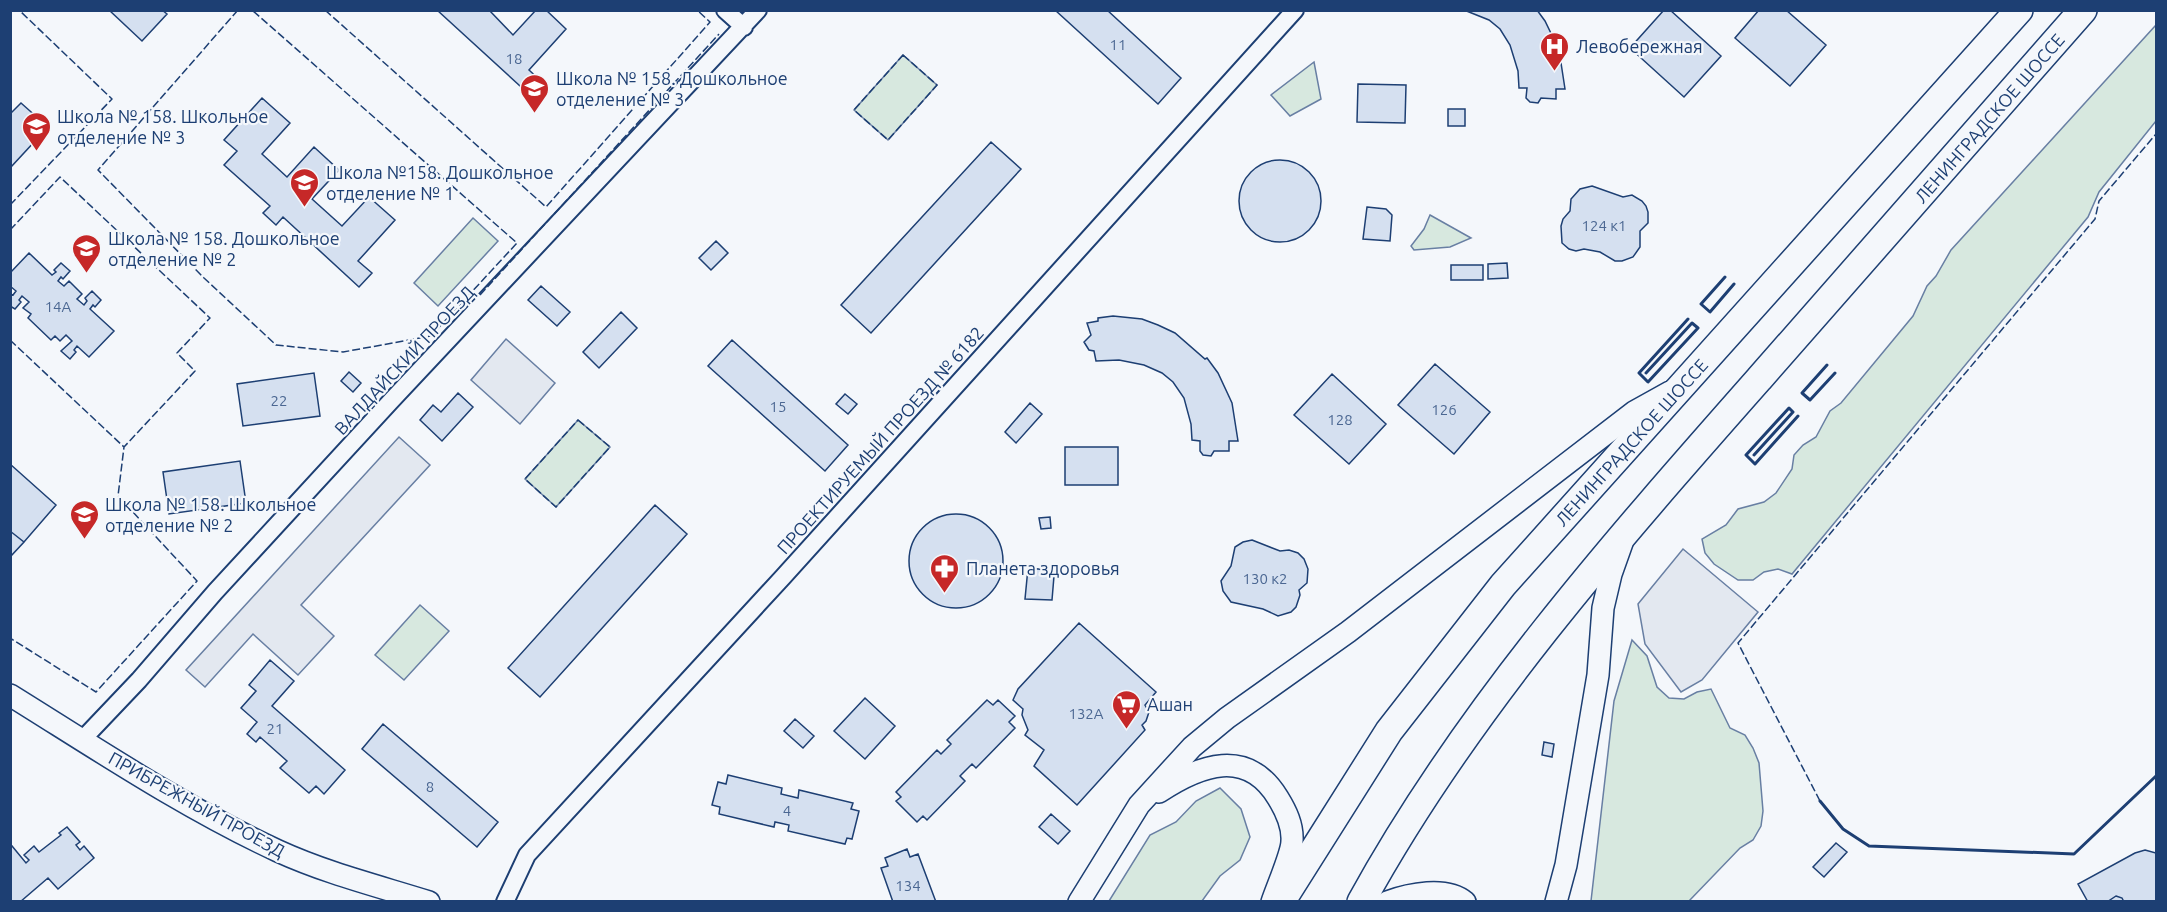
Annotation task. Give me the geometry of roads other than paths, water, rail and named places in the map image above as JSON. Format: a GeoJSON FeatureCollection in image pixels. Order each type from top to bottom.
{"type":"FeatureCollection","features":[{"type":"Feature","properties":{"kind":"main road","name":"ЛЕНИНГРАДСКОЕ ШОССЕ"},"geometry":{"type":"LineString","coordinates":[[1281,902],[1389,731],[1503,585],[2019,10]]}},
{"type":"Feature","properties":{"kind":"main road","name":"ЛЕНИНГРАДСКОЕ ШОССЕ"},"geometry":{"type":"LineString","coordinates":[[1361,902],[1379,868],[1461,743],[1534,645],[1687,460],[2083,10]]}},
{"type":"Feature","properties":{"kind":"street"},"geometry":{"type":"LineString","coordinates":[[724,10],[744,27]]}},
{"type":"Feature","properties":{"kind":"street","name":"ВАЛДАЙСКИЙ ПРОЕЗД"},"geometry":{"type":"LineString","coordinates":[[82,740],[390,402],[758,10]]}},
{"type":"Feature","properties":{"kind":"street","name":"ПРОЕКТИРУЕМЫЙ ПРОЕЗД № 6182"},"geometry":{"type":"LineString","coordinates":[[505,902],[527,855],[783,577],[1295,10]]}},
{"type":"Feature","properties":{"kind":"street"},"geometry":{"type":"LineString","coordinates":[[1079,902],[1139,805],[1192,747],[1227,718],[1348,632],[1634,412],[1684,384]]}},
{"type":"Feature","properties":{"kind":"street"},"geometry":{"type":"LineString","coordinates":[[1556,902],[1566,864],[1598,675],[1604,608],[1611,574],[1626,532]]}},
{"type":"Feature","properties":{"kind":"street","name":"ПРИБРЕЖНЫЙ ПРОЕЗД"},"geometry":{"type":"LineString","coordinates":[[10,695],[173,795],[280,852],[329,872],[429,902]]}},
{"type":"Feature","properties":{"kind":"street"},"geometry":{"type":"LineString","coordinates":[[1139,805],[1176,781],[1213,766],[1239,766],[1258,774],[1271,786],[1289,818],[1292,842],[1272,902]]}},
{"type":"Feature","properties":{"kind":"street"},"geometry":{"type":"LineString","coordinates":[[1387,902],[1412,893],[1457,894],[1466,902]]}},
{"type":"Feature","properties":{"kind":"place","name":"Левобережная"},"geometry":{"type":"Point","coordinates":[1555,72]}},
{"type":"Feature","properties":{"kind":"place","name":"Школа № 158. Дошкольное отделение № 3"},"geometry":{"type":"Point","coordinates":[535,114]}},
{"type":"Feature","properties":{"kind":"place","name":"Школа № 158. Школьное отделение № 3"},"geometry":{"type":"Point","coordinates":[36,152]}},
{"type":"Feature","properties":{"kind":"place","name":"Школа №158. Дошкольное отделение № 1"},"geometry":{"type":"Point","coordinates":[305,208]}},
{"type":"Feature","properties":{"kind":"place","name":"Школа № 158. Дошкольное отделение № 2"},"geometry":{"type":"Point","coordinates":[87,274]}},
{"type":"Feature","properties":{"kind":"place","name":"Школа № 158. Школьное отделение № 2"},"geometry":{"type":"Point","coordinates":[84,540]}},
{"type":"Feature","properties":{"kind":"place","name":"Планета здоровья"},"geometry":{"type":"Point","coordinates":[945,594]}},
{"type":"Feature","properties":{"kind":"place","name":"Ашан"},"geometry":{"type":"Point","coordinates":[1126,730]}}]}
